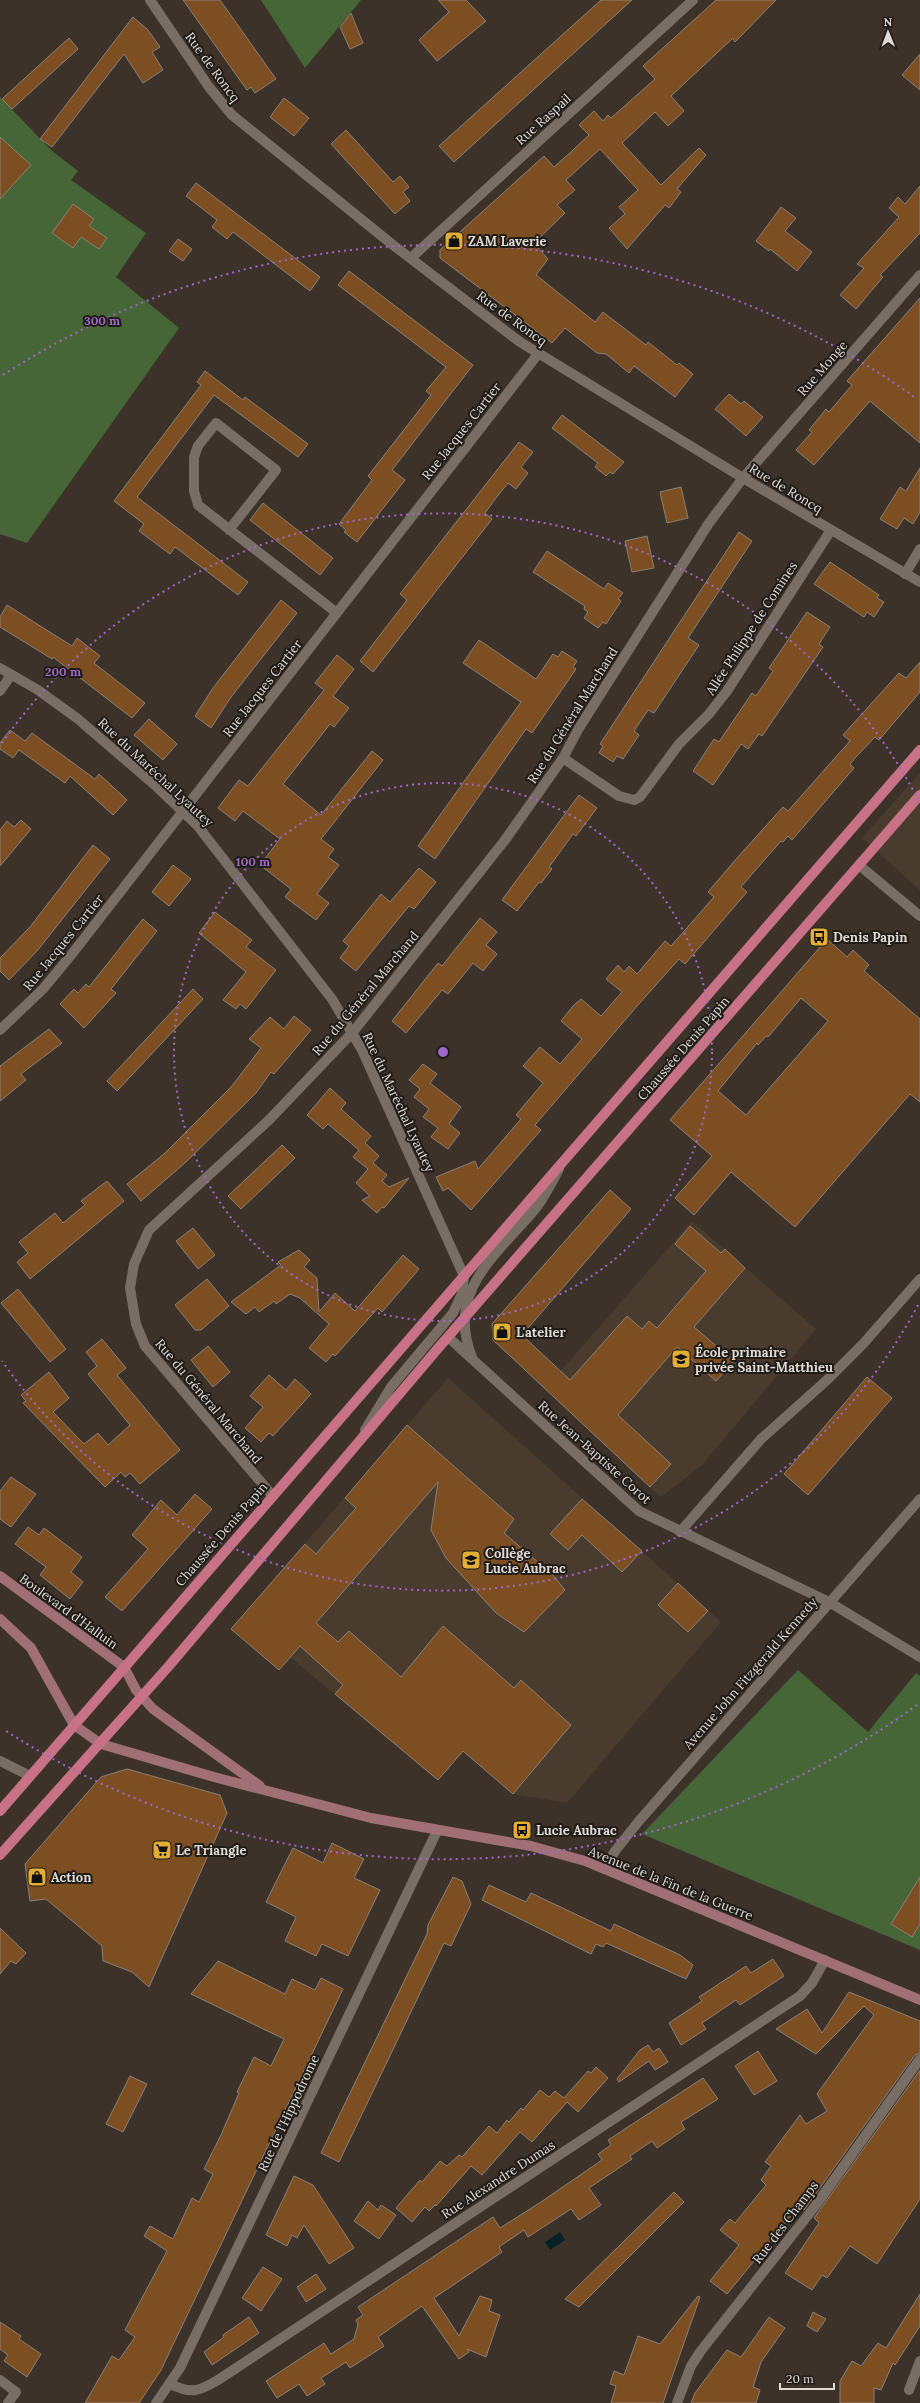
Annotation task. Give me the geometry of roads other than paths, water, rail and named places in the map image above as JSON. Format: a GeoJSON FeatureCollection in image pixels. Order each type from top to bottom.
{"type":"FeatureCollection","features":[{"type":"Feature","properties":{"kind":"main road","name":"Chaussée Denis Papin"},"geometry":{"type":"LineString","coordinates":[[0,1811],[272,1495],[920,750]]}},
{"type":"Feature","properties":{"kind":"main road","name":"Chaussée Denis Papin"},"geometry":{"type":"LineString","coordinates":[[0,1856],[101,1744],[448,1337],[920,795]]}},
{"type":"Feature","properties":{"kind":"main road","name":"Boulevard d'Halluin"},"geometry":{"type":"LineString","coordinates":[[0,1576],[124,1667]]}},
{"type":"Feature","properties":{"kind":"main road"},"geometry":{"type":"LineString","coordinates":[[0,1619],[30,1648],[74,1725]]}},
{"type":"Feature","properties":{"kind":"main road","name":"Avenue de la Fin de la Guerre"},"geometry":{"type":"LineString","coordinates":[[124,1667],[141,1697],[170,1722],[263,1788]]}},
{"type":"Feature","properties":{"kind":"main road","name":"Avenue de la Fin de la Guerre"},"geometry":{"type":"LineString","coordinates":[[74,1725],[101,1744],[214,1777],[263,1788],[370,1818],[437,1831],[531,1846],[585,1861],[920,2000]]}},
{"type":"Feature","properties":{"kind":"street","name":"Rue de Roncq"},"geometry":{"type":"LineString","coordinates":[[150,0],[209,87],[232,115],[411,258],[538,354],[743,478],[920,582]]}},
{"type":"Feature","properties":{"kind":"street","name":"Rue Raspail"},"geometry":{"type":"LineString","coordinates":[[411,258],[694,0]]}},
{"type":"Feature","properties":{"kind":"street","name":"Rue Monge"},"geometry":{"type":"LineString","coordinates":[[743,478],[920,275]]}},
{"type":"Feature","properties":{"kind":"street","name":"Rue Jacques Cartier"},"geometry":{"type":"LineString","coordinates":[[0,1030],[29,1003],[58,971],[538,354]]}},
{"type":"Feature","properties":{"kind":"street"},"geometry":{"type":"LineString","coordinates":[[228,530],[276,470],[216,423],[195,452],[195,499],[203,510],[228,530],[337,613]]}},
{"type":"Feature","properties":{"kind":"street","name":"Rue du Général Marchand"},"geometry":{"type":"LineString","coordinates":[[272,1495],[145,1346],[133,1310],[130,1288],[138,1253],[149,1230],[264,1125],[353,1032],[488,862],[564,758],[579,728],[699,538],[743,478]]}},
{"type":"Feature","properties":{"kind":"street","name":"Allée Philippe de Comines"},"geometry":{"type":"LineString","coordinates":[[564,758],[619,796],[634,800],[640,797],[675,749],[727,691],[831,530]]}},
{"type":"Feature","properties":{"kind":"street"},"geometry":{"type":"LineString","coordinates":[[905,574],[920,549]]}},
{"type":"Feature","properties":{"kind":"street","name":"Rue du Maréchal Lyautey"},"geometry":{"type":"LineString","coordinates":[[0,668],[78,719],[183,812],[218,851],[332,999],[353,1032],[464,1276]]}},
{"type":"Feature","properties":{"kind":"street"},"geometry":{"type":"LineString","coordinates":[[0,690],[11,675]]}},
{"type":"Feature","properties":{"kind":"street"},"geometry":{"type":"LineString","coordinates":[[859,864],[920,916]]}},
{"type":"Feature","properties":{"kind":"street","name":"Chaussée Denis Papin"},"geometry":{"type":"LineString","coordinates":[[474,1360],[465,1332],[465,1318],[476,1279],[536,1207],[563,1162]]}},
{"type":"Feature","properties":{"kind":"street","name":"Chaussée Denis Papin"},"geometry":{"type":"LineString","coordinates":[[360,1439],[392,1387],[453,1313],[462,1294],[464,1276]]}},
{"type":"Feature","properties":{"kind":"street"},"geometry":{"type":"LineString","coordinates":[[680,1532],[761,1439],[827,1380],[863,1344],[920,1279]]}},
{"type":"Feature","properties":{"kind":"street","name":"Rue Jean-Baptiste Corot"},"geometry":{"type":"LineString","coordinates":[[448,1337],[630,1504],[648,1516],[680,1532],[829,1602],[920,1657]]}},
{"type":"Feature","properties":{"kind":"street","name":"Avenue John Fitzgerald Kennedy"},"geometry":{"type":"LineString","coordinates":[[605,1869],[615,1851],[639,1821],[920,1499]]}},
{"type":"Feature","properties":{"kind":"street"},"geometry":{"type":"LineString","coordinates":[[0,1761],[30,1776]]}},
{"type":"Feature","properties":{"kind":"street","name":"Rue de l'Hippodrome"},"geometry":{"type":"LineString","coordinates":[[156,2403],[170,2384],[210,2307],[437,1831]]}},
{"type":"Feature","properties":{"kind":"street","name":"Rue Alexandre Dumas"},"geometry":{"type":"LineString","coordinates":[[170,2384],[190,2391],[198,2390],[218,2380],[800,1996],[812,1983],[825,1960]]}},
{"type":"Feature","properties":{"kind":"street","name":"Rue des Champs"},"geometry":{"type":"LineString","coordinates":[[677,2403],[691,2366],[700,2352],[816,2205],[920,2059]]}},
{"type":"Feature","properties":{"kind":"street"},"geometry":{"type":"LineString","coordinates":[[909,2390],[920,2360]]}},
{"type":"Feature","properties":{"kind":"street"},"geometry":{"type":"LineString","coordinates":[[0,2380],[16,2392],[8,2403]]}},
{"type":"Feature","properties":{"kind":"water"},"geometry":{"type":"Polygon","coordinates":[[[560,2232],[565,2240],[550,2250],[545,2242],[560,2232]]]}},
{"type":"Feature","properties":{"kind":"place","name":"ZAM Laverie"},"geometry":{"type":"Point","coordinates":[454,241]}},
{"type":"Feature","properties":{"kind":"place","name":"Denis Papin"},"geometry":{"type":"Point","coordinates":[819,937]}},
{"type":"Feature","properties":{"kind":"place","name":"L'atelier"},"geometry":{"type":"Point","coordinates":[502,1332]}},
{"type":"Feature","properties":{"kind":"place","name":"École primaire privée Saint-Matthieu"},"geometry":{"type":"Point","coordinates":[681,1359]}},
{"type":"Feature","properties":{"kind":"place","name":"Collège Lucie Aubrac"},"geometry":{"type":"Point","coordinates":[471,1560]}},
{"type":"Feature","properties":{"kind":"place","name":"Lucie Aubrac"},"geometry":{"type":"Point","coordinates":[522,1830]}},
{"type":"Feature","properties":{"kind":"place","name":"Le Triangle"},"geometry":{"type":"Point","coordinates":[162,1850]}},
{"type":"Feature","properties":{"kind":"place","name":"Action"},"geometry":{"type":"Point","coordinates":[37,1877]}}]}
